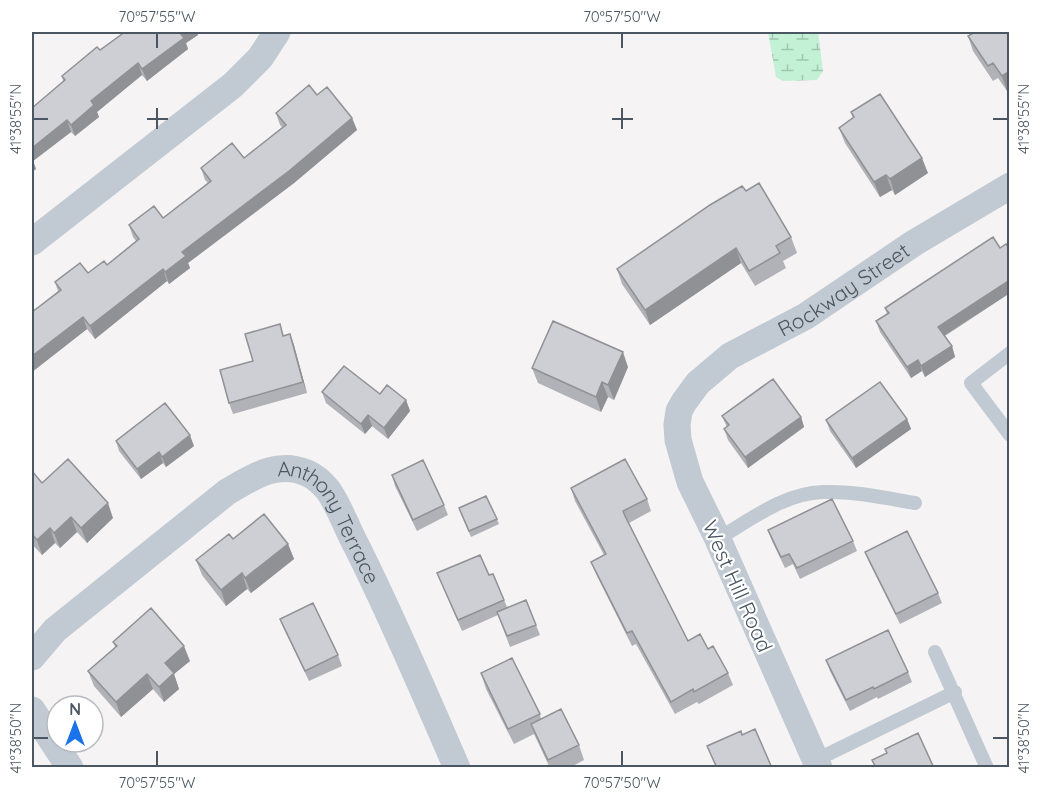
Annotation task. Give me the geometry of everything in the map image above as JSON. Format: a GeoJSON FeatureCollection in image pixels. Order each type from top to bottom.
{"type":"FeatureCollection","features":[{"type":"Feature","properties":{"kind":"street"},"geometry":{"type":"LineString","coordinates":[[32,242],[233,85],[260,58],[278,32]]}},
{"type":"Feature","properties":{"kind":"street","name":"Rockway Street"},"geometry":{"type":"LineString","coordinates":[[684,402],[698,383],[730,356],[806,316],[914,243],[1010,186]]}},
{"type":"Feature","properties":{"kind":"street","name":"West Hill Road"},"geometry":{"type":"LineString","coordinates":[[684,402],[679,411],[677,425],[681,455],[690,482],[718,539],[818,764]]}},
{"type":"Feature","properties":{"kind":"street","name":"Anthony Terrace"},"geometry":{"type":"LineString","coordinates":[[32,657],[55,630],[227,492],[252,477],[272,469],[282,467],[294,469],[317,478],[329,492],[374,581],[457,768]]}},
{"type":"Feature","properties":{"kind":"street"},"geometry":{"type":"LineString","coordinates":[[32,710],[70,768]]}},
{"type":"Feature","properties":{"kind":"lane"},"geometry":{"type":"LineString","coordinates":[[1010,353],[971,383],[1010,435]]}},
{"type":"Feature","properties":{"kind":"lane"},"geometry":{"type":"LineString","coordinates":[[718,539],[782,502],[821,492],[865,495],[915,503]]}},
{"type":"Feature","properties":{"kind":"lane"},"geometry":{"type":"LineString","coordinates":[[935,652],[955,692],[987,768]]}},
{"type":"Feature","properties":{"kind":"lane"},"geometry":{"type":"LineString","coordinates":[[818,764],[955,692]]}},
{"type":"Feature","properties":{"kind":"green space"},"geometry":{"type":"Polygon","coordinates":[[[768,32],[818,32],[823,71],[817,80],[783,81],[776,77],[768,32]]]}},
{"type":"Feature","properties":{"kind":"building"},"geometry":{"type":"Polygon","coordinates":[[[125,32],[182,32],[180,33],[184,38],[142,69],[138,63],[91,101],[94,105],[71,125],[67,120],[32,148],[32,108],[65,80],[62,76],[97,47],[100,50],[125,32]]]}},
{"type":"Feature","properties":{"kind":"building"},"geometry":{"type":"Polygon","coordinates":[[[975,32],[1010,32],[1010,71],[1002,76],[993,63],[988,66],[968,36],[975,32]]]}},
{"type":"Feature","properties":{"kind":"building"},"geometry":{"type":"Polygon","coordinates":[[[309,85],[317,95],[327,87],[352,118],[289,171],[182,252],[186,256],[165,272],[163,269],[90,326],[83,317],[32,356],[32,312],[61,290],[55,282],[80,263],[88,273],[104,261],[107,265],[139,239],[129,225],[154,206],[163,218],[211,181],[201,168],[232,143],[244,158],[286,125],[276,113],[309,85]]]}},
{"type":"Feature","properties":{"kind":"building"},"geometry":{"type":"Polygon","coordinates":[[[880,94],[922,158],[890,179],[886,175],[874,182],[839,128],[854,117],[851,112],[880,94]]]}},
{"type":"Feature","properties":{"kind":"building"},"geometry":{"type":"Polygon","coordinates":[[[759,183],[791,237],[776,246],[780,253],[749,271],[736,248],[645,310],[617,269],[710,205],[742,186],[746,191],[759,183]]]}},
{"type":"Feature","properties":{"kind":"building"},"geometry":{"type":"Polygon","coordinates":[[[993,237],[1000,248],[1006,244],[1010,249],[1010,280],[938,327],[952,346],[921,366],[918,360],[907,367],[876,321],[889,313],[885,308],[993,237]]]}},
{"type":"Feature","properties":{"kind":"building"},"geometry":{"type":"Polygon","coordinates":[[[553,321],[623,352],[608,385],[602,382],[596,397],[532,368],[553,321]]]}},
{"type":"Feature","properties":{"kind":"building"},"geometry":{"type":"Polygon","coordinates":[[[280,324],[283,336],[290,334],[303,382],[229,403],[220,370],[253,361],[245,334],[280,324]]]}},
{"type":"Feature","properties":{"kind":"building"},"geometry":{"type":"Polygon","coordinates":[[[344,366],[380,394],[387,385],[406,400],[384,428],[368,415],[361,424],[322,392],[344,366]]]}},
{"type":"Feature","properties":{"kind":"building"},"geometry":{"type":"Polygon","coordinates":[[[773,379],[801,417],[745,457],[724,429],[729,425],[722,416],[773,379]]]}},
{"type":"Feature","properties":{"kind":"building"},"geometry":{"type":"Polygon","coordinates":[[[880,382],[907,419],[852,458],[826,420],[880,382]]]}},
{"type":"Feature","properties":{"kind":"building"},"geometry":{"type":"Polygon","coordinates":[[[165,403],[190,435],[162,457],[159,452],[137,469],[116,441],[165,403]]]}},
{"type":"Feature","properties":{"kind":"building"},"geometry":{"type":"Polygon","coordinates":[[[68,459],[108,503],[81,528],[71,517],[54,533],[50,528],[37,540],[32,534],[32,471],[42,483],[68,459]]]}},
{"type":"Feature","properties":{"kind":"building"},"geometry":{"type":"Polygon","coordinates":[[[625,459],[647,499],[623,511],[625,516],[688,641],[700,634],[708,649],[713,646],[728,673],[671,702],[632,631],[627,633],[591,562],[606,554],[571,488],[625,459]]]}},
{"type":"Feature","properties":{"kind":"building"},"geometry":{"type":"Polygon","coordinates":[[[423,460],[444,505],[413,520],[392,475],[423,460]]]}},
{"type":"Feature","properties":{"kind":"building"},"geometry":{"type":"Polygon","coordinates":[[[486,496],[497,519],[469,531],[459,508],[486,496]]]}},
{"type":"Feature","properties":{"kind":"building"},"geometry":{"type":"Polygon","coordinates":[[[832,499],[853,541],[797,568],[789,554],[781,557],[768,530],[832,499]]]}},
{"type":"Feature","properties":{"kind":"building"},"geometry":{"type":"Polygon","coordinates":[[[264,514],[288,544],[245,578],[242,573],[221,590],[196,560],[229,534],[233,539],[264,514]]]}},
{"type":"Feature","properties":{"kind":"building"},"geometry":{"type":"Polygon","coordinates":[[[907,531],[938,593],[896,614],[865,552],[907,531]]]}},
{"type":"Feature","properties":{"kind":"building"},"geometry":{"type":"Polygon","coordinates":[[[480,555],[489,575],[493,574],[504,600],[458,620],[437,573],[480,555]]]}},
{"type":"Feature","properties":{"kind":"building"},"geometry":{"type":"Polygon","coordinates":[[[526,600],[536,625],[507,636],[497,612],[526,600]]]}},
{"type":"Feature","properties":{"kind":"building"},"geometry":{"type":"Polygon","coordinates":[[[313,603],[338,655],[305,671],[280,619],[313,603]]]}},
{"type":"Feature","properties":{"kind":"building"},"geometry":{"type":"Polygon","coordinates":[[[151,608],[184,646],[165,663],[174,673],[159,687],[147,674],[116,702],[88,671],[117,646],[113,642],[151,608]]]}},
{"type":"Feature","properties":{"kind":"building"},"geometry":{"type":"Polygon","coordinates":[[[888,630],[908,672],[846,700],[826,660],[888,630]]]}},
{"type":"Feature","properties":{"kind":"building"},"geometry":{"type":"Polygon","coordinates":[[[512,658],[540,714],[508,729],[481,673],[512,658]]]}},
{"type":"Feature","properties":{"kind":"building"},"geometry":{"type":"Polygon","coordinates":[[[561,709],[579,745],[548,760],[531,724],[561,709]]]}},
{"type":"Feature","properties":{"kind":"building"},"geometry":{"type":"Polygon","coordinates":[[[755,729],[772,768],[717,768],[707,746],[741,731],[742,735],[755,729]]]}},
{"type":"Feature","properties":{"kind":"building"},"geometry":{"type":"Polygon","coordinates":[[[918,733],[934,768],[876,768],[872,760],[887,753],[885,749],[918,733]]]}}]}
